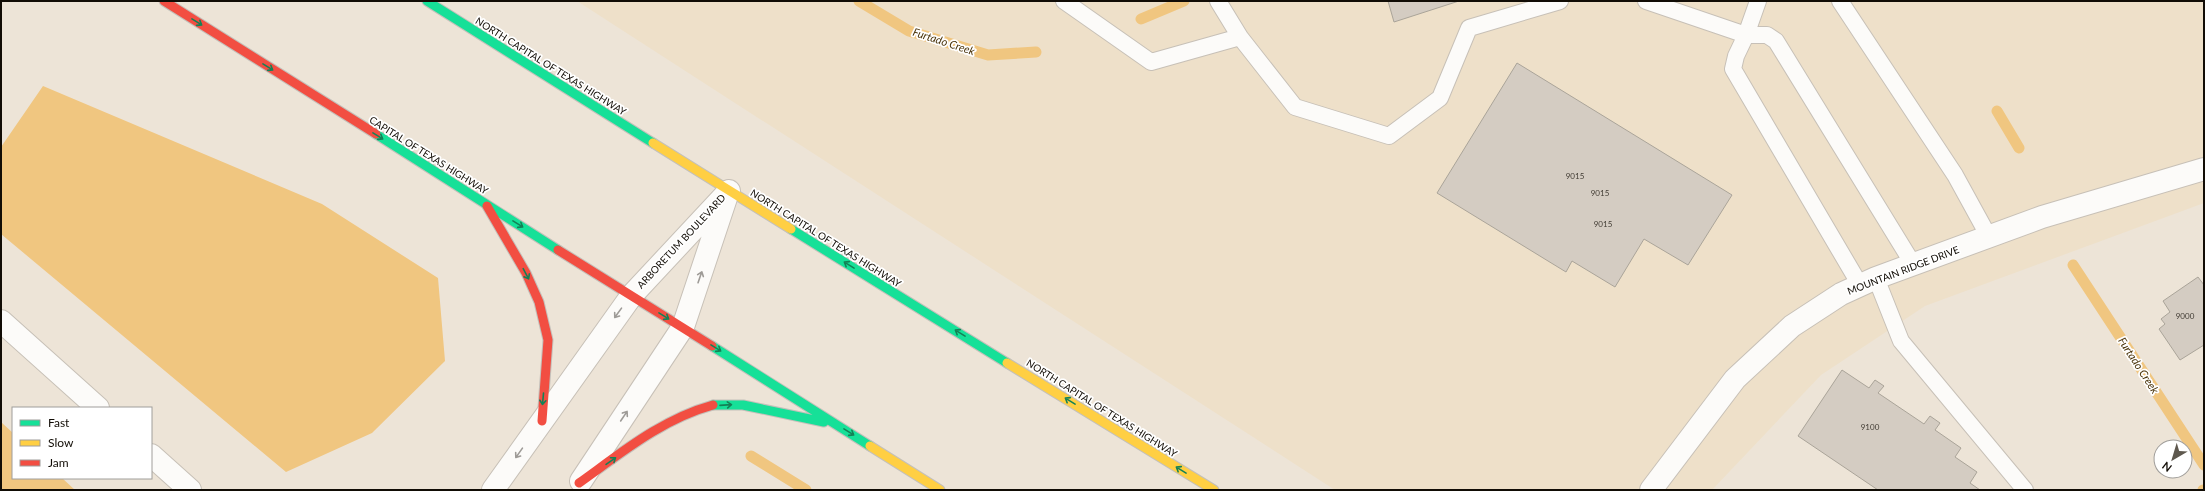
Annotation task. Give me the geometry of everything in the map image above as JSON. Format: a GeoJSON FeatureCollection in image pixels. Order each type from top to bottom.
{"type":"FeatureCollection","features":[{"type":"Feature","properties":{"kind":"highway","name":"CAPITAL OF TEXAS HIGHWAY"},"geometry":{"type":"LineString","coordinates":[[164,1],[683,328]]}},
{"type":"Feature","properties":{"kind":"highway","name":"NORTH CAPITAL OF TEXAS HIGHWAY"},"geometry":{"type":"LineString","coordinates":[[427,1],[729,191],[1214,490]]}},
{"type":"Feature","properties":{"kind":"highway"},"geometry":{"type":"LineString","coordinates":[[485,204],[526,273],[540,302],[548,340],[542,421]]}},
{"type":"Feature","properties":{"kind":"highway"},"geometry":{"type":"LineString","coordinates":[[683,328],[940,490]]}},
{"type":"Feature","properties":{"kind":"highway"},"geometry":{"type":"LineString","coordinates":[[577,487],[662,425],[700,409],[730,404],[837,425]]}},
{"type":"Feature","properties":{"kind":"street","name":"MOUNTAIN RIDGE DRIVE"},"geometry":{"type":"LineString","coordinates":[[1651,490],[1735,379],[1792,326],[1841,294],[1913,264],[2042,217],[2204,169]]}},
{"type":"Feature","properties":{"kind":"street","name":"ARBORETUM BOULEVARD"},"geometry":{"type":"LineString","coordinates":[[492,490],[632,295],[729,191]]}},
{"type":"Feature","properties":{"kind":"street","name":"ARBORETUM BOULEVARD"},"geometry":{"type":"LineString","coordinates":[[577,487],[683,328],[729,191]]}},
{"type":"Feature","properties":{"kind":"street"},"geometry":{"type":"LineString","coordinates":[[1,321],[97,407]]}},
{"type":"Feature","properties":{"kind":"street"},"geometry":{"type":"LineString","coordinates":[[152,456],[190,490]]}},
{"type":"Feature","properties":{"kind":"lane"},"geometry":{"type":"LineString","coordinates":[[1064,1],[1151,62],[1240,38]]}},
{"type":"Feature","properties":{"kind":"lane"},"geometry":{"type":"LineString","coordinates":[[1218,1],[1240,38],[1295,106],[1389,136],[1440,98],[1469,28],[1560,1]]}},
{"type":"Feature","properties":{"kind":"lane"},"geometry":{"type":"LineString","coordinates":[[1646,1],[1746,35],[1767,35],[1776,41],[1913,264]]}},
{"type":"Feature","properties":{"kind":"lane"},"geometry":{"type":"LineString","coordinates":[[1758,1],[1746,35],[1736,56],[1733,69],[1868,282],[1902,341],[2025,490]]}},
{"type":"Feature","properties":{"kind":"lane"},"geometry":{"type":"LineString","coordinates":[[1840,1],[1955,175],[1989,237]]}},
{"type":"Feature","properties":{"kind":"shaded area"},"geometry":{"type":"Polygon","coordinates":[[[577,1],[2204,1],[2204,203],[1925,306],[1821,375],[1712,490],[1335,490],[577,1]]]}},
{"type":"Feature","properties":{"kind":"shaded area"},"geometry":{"type":"Polygon","coordinates":[[[43,86],[322,204],[438,278],[445,361],[372,433],[286,472],[1,234],[1,147],[43,86]]]}},
{"type":"Feature","properties":{"kind":"shaded area"},"geometry":{"type":"Polygon","coordinates":[[[1,422],[12,432],[12,479],[63,479],[75,490],[1,490],[1,422]]]}},
{"type":"Feature","properties":{"kind":"building"},"geometry":{"type":"Polygon","coordinates":[[[1388,1],[1459,1],[1394,22],[1388,1]]]}},
{"type":"Feature","properties":{"kind":"building"},"geometry":{"type":"Polygon","coordinates":[[[1517,63],[1732,195],[1688,265],[1644,239],[1615,287],[1572,261],[1566,272],[1437,193],[1517,63]]]}},
{"type":"Feature","properties":{"kind":"building"},"geometry":{"type":"Polygon","coordinates":[[[2198,277],[2204,285],[2204,345],[2180,360],[2159,329],[2165,324],[2161,319],[2170,312],[2163,301],[2198,277]]]}},
{"type":"Feature","properties":{"kind":"building"},"geometry":{"type":"Polygon","coordinates":[[[1842,370],[1869,388],[1875,380],[1884,386],[1878,393],[1924,424],[1930,416],[1940,423],[1935,430],[1961,448],[1955,457],[1977,472],[1970,483],[1980,490],[1878,490],[1798,436],[1842,370]]]}},
{"type":"Feature","properties":{"kind":"waterway","name":"Furtado Creek"},"geometry":{"type":"LineString","coordinates":[[859,1],[909,31],[988,55],[1036,52]]}},
{"type":"Feature","properties":{"kind":"waterway","name":"Furtado Creek"},"geometry":{"type":"LineString","coordinates":[[1141,19],[1184,1]]}},
{"type":"Feature","properties":{"kind":"waterway","name":"Furtado Creek"},"geometry":{"type":"LineString","coordinates":[[1997,111],[2019,148]]}},
{"type":"Feature","properties":{"kind":"waterway","name":"Furtado Creek"},"geometry":{"type":"LineString","coordinates":[[2073,265],[2204,465]]}},
{"type":"Feature","properties":{"kind":"waterway"},"geometry":{"type":"LineString","coordinates":[[751,456],[806,490]]}},
{"type":"Feature","properties":{"kind":"traffic: fast"},"geometry":{"type":"LineString","coordinates":[[427,1],[653,143]]}},
{"type":"Feature","properties":{"kind":"traffic: fast"},"geometry":{"type":"LineString","coordinates":[[376,134],[558,250]]}},
{"type":"Feature","properties":{"kind":"traffic: fast"},"geometry":{"type":"LineString","coordinates":[[791,229],[1007,363]]}},
{"type":"Feature","properties":{"kind":"traffic: fast"},"geometry":{"type":"LineString","coordinates":[[712,346],[870,446]]}},
{"type":"Feature","properties":{"kind":"traffic: fast"},"geometry":{"type":"LineString","coordinates":[[713,405],[743,405],[824,422]]}},
{"type":"Feature","properties":{"kind":"traffic: slow"},"geometry":{"type":"LineString","coordinates":[[653,143],[791,229]]}},
{"type":"Feature","properties":{"kind":"traffic: slow"},"geometry":{"type":"LineString","coordinates":[[1007,363],[1214,490]]}},
{"type":"Feature","properties":{"kind":"traffic: slow"},"geometry":{"type":"LineString","coordinates":[[870,446],[940,490]]}},
{"type":"Feature","properties":{"kind":"traffic: jam"},"geometry":{"type":"LineString","coordinates":[[164,1],[376,134]]}},
{"type":"Feature","properties":{"kind":"traffic: jam"},"geometry":{"type":"LineString","coordinates":[[487,206],[526,273],[539,302],[548,340],[542,421]]}},
{"type":"Feature","properties":{"kind":"traffic: jam"},"geometry":{"type":"LineString","coordinates":[[558,250],[712,346]]}},
{"type":"Feature","properties":{"kind":"traffic: jam"},"geometry":{"type":"LineString","coordinates":[[579,483],[626,449],[659,428],[694,411],[713,405]]}}]}
